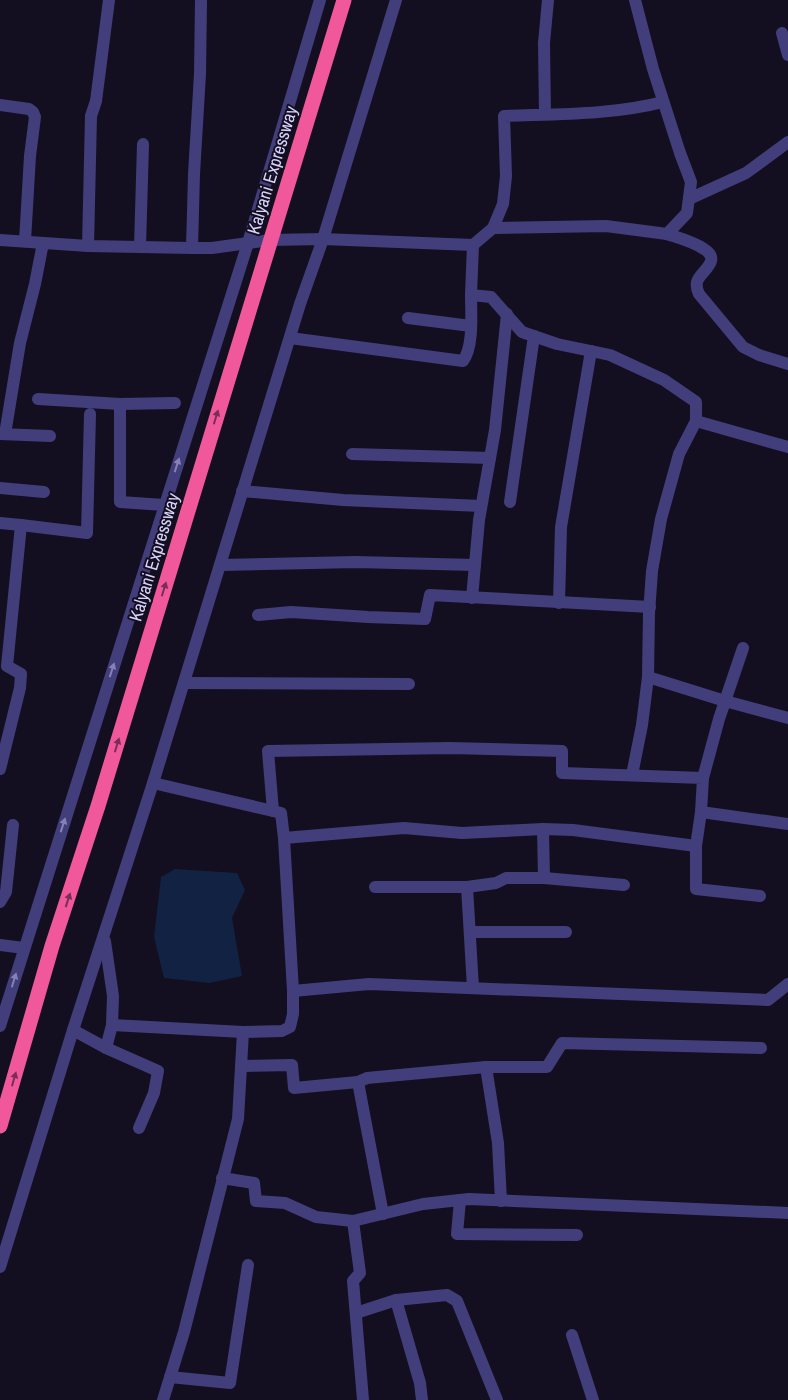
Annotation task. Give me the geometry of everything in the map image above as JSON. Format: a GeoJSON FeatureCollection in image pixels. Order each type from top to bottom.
{"type":"FeatureCollection","features":[{"type":"Feature","properties":{"kind":"highway","name":"Kalyani Expressway"},"geometry":{"type":"LineString","coordinates":[[0,1126],[52,946],[98,806],[344,0]]}},
{"type":"Feature","properties":{"kind":"street"},"geometry":{"type":"LineString","coordinates":[[88,246],[91,116],[96,101],[110,0]]}},
{"type":"Feature","properties":{"kind":"street"},"geometry":{"type":"LineString","coordinates":[[192,248],[201,57],[201,0]]}},
{"type":"Feature","properties":{"kind":"street"},"geometry":{"type":"LineString","coordinates":[[0,1026],[248,243],[320,0]]}},
{"type":"Feature","properties":{"kind":"street"},"geometry":{"type":"LineString","coordinates":[[0,1266],[73,1030],[153,783],[242,491],[323,239],[396,0]]}},
{"type":"Feature","properties":{"kind":"street"},"geometry":{"type":"LineString","coordinates":[[545,114],[544,44],[548,0]]}},
{"type":"Feature","properties":{"kind":"street"},"geometry":{"type":"LineString","coordinates":[[635,0],[664,102],[691,182],[688,212],[667,234]]}},
{"type":"Feature","properties":{"kind":"street"},"geometry":{"type":"LineString","coordinates":[[782,33],[788,55]]}},
{"type":"Feature","properties":{"kind":"street"},"geometry":{"type":"LineString","coordinates":[[0,240],[88,246],[192,248],[212,248],[270,240],[323,239],[473,245],[493,228],[503,204],[506,176],[504,116],[639,108],[664,102]]}},
{"type":"Feature","properties":{"kind":"street"},"geometry":{"type":"LineString","coordinates":[[0,105],[29,109],[35,117],[30,156],[25,241]]}},
{"type":"Feature","properties":{"kind":"street"},"geometry":{"type":"LineString","coordinates":[[689,199],[746,173],[788,142]]}},
{"type":"Feature","properties":{"kind":"street"},"geometry":{"type":"LineString","coordinates":[[140,247],[143,144]]}},
{"type":"Feature","properties":{"kind":"street"},"geometry":{"type":"LineString","coordinates":[[493,228],[606,226],[667,234],[702,248],[708,252],[710,263],[707,270],[698,278],[696,288],[698,294],[742,347],[759,355],[788,364]]}},
{"type":"Feature","properties":{"kind":"street"},"geometry":{"type":"LineString","coordinates":[[43,243],[2,434],[50,436]]}},
{"type":"Feature","properties":{"kind":"street"},"geometry":{"type":"LineString","coordinates":[[290,338],[463,361],[468,354],[471,326],[473,245]]}},
{"type":"Feature","properties":{"kind":"street"},"geometry":{"type":"LineString","coordinates":[[471,294],[492,297],[522,332],[558,344],[610,355],[664,380],[696,402],[696,421],[679,454],[661,519],[652,571],[648,677],[642,725],[632,775]]}},
{"type":"Feature","properties":{"kind":"street"},"geometry":{"type":"LineString","coordinates":[[472,598],[481,506],[495,430],[507,314]]}},
{"type":"Feature","properties":{"kind":"street"},"geometry":{"type":"LineString","coordinates":[[408,318],[471,326]]}},
{"type":"Feature","properties":{"kind":"street"},"geometry":{"type":"LineString","coordinates":[[510,502],[534,336]]}},
{"type":"Feature","properties":{"kind":"street"},"geometry":{"type":"LineString","coordinates":[[559,603],[561,527],[591,351]]}},
{"type":"Feature","properties":{"kind":"street"},"geometry":{"type":"LineString","coordinates":[[38,399],[120,404],[175,403]]}},
{"type":"Feature","properties":{"kind":"street"},"geometry":{"type":"LineString","coordinates":[[120,404],[120,502],[164,505]]}},
{"type":"Feature","properties":{"kind":"street"},"geometry":{"type":"LineString","coordinates":[[0,523],[87,533],[90,414]]}},
{"type":"Feature","properties":{"kind":"street"},"geometry":{"type":"LineString","coordinates":[[696,421],[788,447]]}},
{"type":"Feature","properties":{"kind":"street"},"geometry":{"type":"LineString","coordinates":[[352,454],[490,458]]}},
{"type":"Feature","properties":{"kind":"street"},"geometry":{"type":"LineString","coordinates":[[0,488],[44,492]]}},
{"type":"Feature","properties":{"kind":"street"},"geometry":{"type":"LineString","coordinates":[[242,491],[343,500],[481,506]]}},
{"type":"Feature","properties":{"kind":"street"},"geometry":{"type":"LineString","coordinates":[[0,769],[20,688],[21,674],[7,666],[21,525]]}},
{"type":"Feature","properties":{"kind":"street"},"geometry":{"type":"LineString","coordinates":[[220,565],[356,562],[475,565]]}},
{"type":"Feature","properties":{"kind":"street"},"geometry":{"type":"LineString","coordinates":[[258,615],[291,612],[425,619],[430,595],[650,607]]}},
{"type":"Feature","properties":{"kind":"street"},"geometry":{"type":"LineString","coordinates":[[743,648],[725,701],[703,778],[696,846],[696,889],[760,896]]}},
{"type":"Feature","properties":{"kind":"street"},"geometry":{"type":"LineString","coordinates":[[648,677],[788,718]]}},
{"type":"Feature","properties":{"kind":"street"},"geometry":{"type":"LineString","coordinates":[[184,683],[409,684]]}},
{"type":"Feature","properties":{"kind":"street"},"geometry":{"type":"LineString","coordinates":[[274,811],[268,751],[450,748],[562,751],[562,773],[703,778]]}},
{"type":"Feature","properties":{"kind":"street"},"geometry":{"type":"LineString","coordinates":[[112,1025],[243,1032],[282,1030],[290,1027],[293,1014],[284,838],[281,813],[153,783]]}},
{"type":"Feature","properties":{"kind":"street"},"geometry":{"type":"LineString","coordinates":[[700,812],[788,824]]}},
{"type":"Feature","properties":{"kind":"street"},"geometry":{"type":"LineString","coordinates":[[0,902],[6,892],[13,825]]}},
{"type":"Feature","properties":{"kind":"street"},"geometry":{"type":"LineString","coordinates":[[284,838],[404,828],[462,833],[543,829],[573,830],[696,846]]}},
{"type":"Feature","properties":{"kind":"street"},"geometry":{"type":"LineString","coordinates":[[543,829],[544,878]]}},
{"type":"Feature","properties":{"kind":"street"},"geometry":{"type":"LineString","coordinates":[[374,887],[468,887],[496,883],[506,878],[544,878],[624,885]]}},
{"type":"Feature","properties":{"kind":"street"},"geometry":{"type":"LineString","coordinates":[[468,887],[473,988]]}},
{"type":"Feature","properties":{"kind":"street"},"geometry":{"type":"LineString","coordinates":[[470,932],[566,932]]}},
{"type":"Feature","properties":{"kind":"street"},"geometry":{"type":"LineString","coordinates":[[104,936],[113,996],[112,1025],[106,1048]]}},
{"type":"Feature","properties":{"kind":"street"},"geometry":{"type":"LineString","coordinates":[[0,945],[24,948]]}},
{"type":"Feature","properties":{"kind":"street"},"geometry":{"type":"LineString","coordinates":[[293,991],[369,984],[768,1000],[788,984]]}},
{"type":"Feature","properties":{"kind":"street"},"geometry":{"type":"LineString","coordinates":[[73,1030],[106,1048],[158,1071],[154,1093],[139,1128]]}},
{"type":"Feature","properties":{"kind":"street"},"geometry":{"type":"LineString","coordinates":[[163,1400],[184,1332],[238,1119],[243,1032]]}},
{"type":"Feature","properties":{"kind":"street"},"geometry":{"type":"LineString","coordinates":[[241,1066],[292,1065],[294,1088],[358,1082],[367,1078],[486,1067],[547,1067],[562,1043],[761,1048]]}},
{"type":"Feature","properties":{"kind":"street"},"geometry":{"type":"LineString","coordinates":[[486,1067],[498,1143],[501,1201]]}},
{"type":"Feature","properties":{"kind":"street"},"geometry":{"type":"LineString","coordinates":[[358,1082],[383,1214]]}},
{"type":"Feature","properties":{"kind":"street"},"geometry":{"type":"LineString","coordinates":[[222,1178],[254,1184],[256,1201],[285,1203],[316,1217],[353,1221],[423,1204],[460,1200],[788,1212]]}},
{"type":"Feature","properties":{"kind":"street"},"geometry":{"type":"LineString","coordinates":[[460,1200],[457,1234],[577,1235]]}},
{"type":"Feature","properties":{"kind":"street"},"geometry":{"type":"LineString","coordinates":[[353,1221],[360,1273],[353,1282],[363,1400]]}},
{"type":"Feature","properties":{"kind":"street"},"geometry":{"type":"LineString","coordinates":[[170,1377],[230,1383],[248,1265]]}},
{"type":"Feature","properties":{"kind":"street"},"geometry":{"type":"LineString","coordinates":[[356,1313],[396,1300],[447,1295],[457,1301],[497,1400]]}},
{"type":"Feature","properties":{"kind":"street"},"geometry":{"type":"LineString","coordinates":[[396,1300],[420,1383],[422,1400]]}},
{"type":"Feature","properties":{"kind":"street"},"geometry":{"type":"LineString","coordinates":[[572,1335],[593,1400]]}},
{"type":"Feature","properties":{"kind":"water"},"geometry":{"type":"Polygon","coordinates":[[[175,869],[237,873],[245,890],[232,918],[242,976],[210,983],[164,978],[154,937],[161,877],[175,869]]]}}]}
